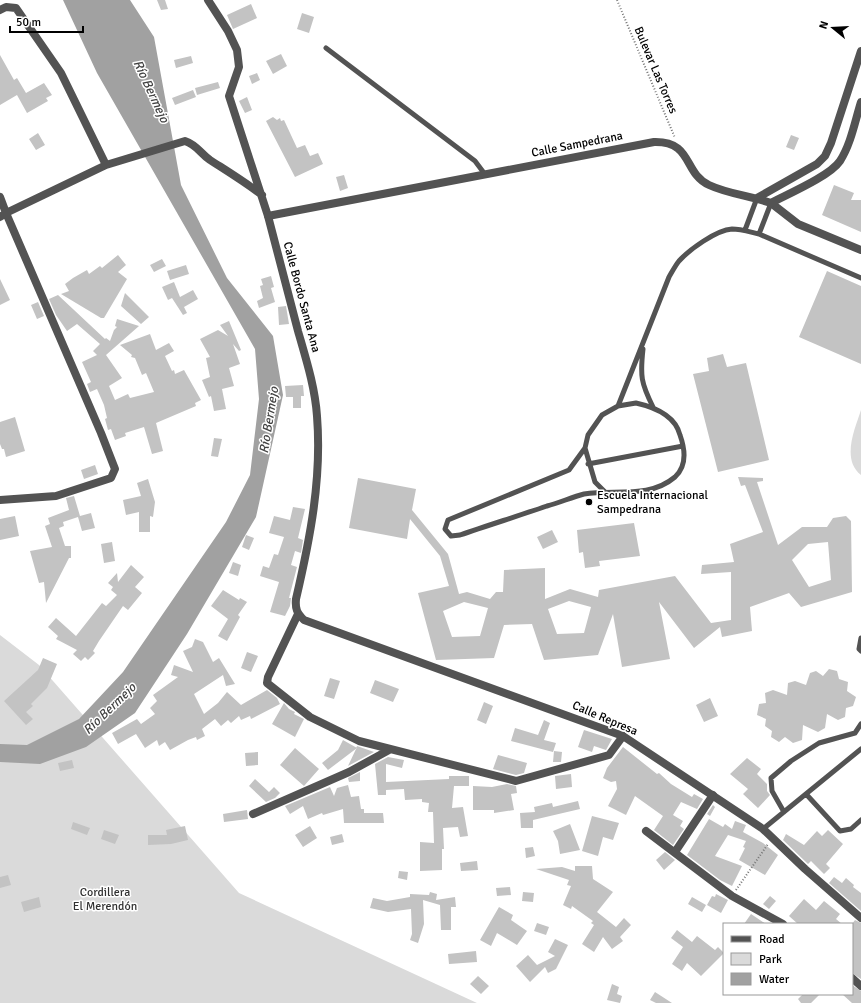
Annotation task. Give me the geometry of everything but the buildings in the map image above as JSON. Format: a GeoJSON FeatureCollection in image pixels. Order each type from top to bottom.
{"type":"FeatureCollection","features":[{"type":"Feature","properties":{"kind":"street","name":"Calle Bordo Santa Ana"},"geometry":{"type":"LineString","coordinates":[[208,0],[228,31],[237,50],[239,67],[229,96],[268,216],[312,384],[317,416],[319,448],[315,507],[311,535],[296,599],[298,614]]}},
{"type":"Feature","properties":{"kind":"street"},"geometry":{"type":"LineString","coordinates":[[0,10],[6,7],[16,8],[40,42],[61,73],[106,165]]}},
{"type":"Feature","properties":{"kind":"street"},"geometry":{"type":"LineString","coordinates":[[757,198],[817,164],[825,156],[831,143],[861,51]]}},
{"type":"Feature","properties":{"kind":"street"},"geometry":{"type":"LineString","coordinates":[[771,204],[829,171],[839,162],[846,148],[861,102]]}},
{"type":"Feature","properties":{"kind":"street"},"geometry":{"type":"LineString","coordinates":[[3,215],[106,165],[185,141],[194,144],[208,159],[234,174],[262,195]]}},
{"type":"Feature","properties":{"kind":"street","name":"Calle Sampedrana"},"geometry":{"type":"LineString","coordinates":[[268,216],[484,173],[654,142],[667,142],[679,148]]}},
{"type":"Feature","properties":{"kind":"street"},"geometry":{"type":"LineString","coordinates":[[679,148],[699,177],[708,185],[757,198],[771,204],[798,224],[861,250]]}},
{"type":"Feature","properties":{"kind":"street"},"geometry":{"type":"LineString","coordinates":[[0,197],[3,215],[101,433],[115,469],[111,478],[68,493],[56,496],[0,500]]}},
{"type":"Feature","properties":{"kind":"street"},"geometry":{"type":"LineString","coordinates":[[298,614],[268,677],[267,683],[310,717],[359,741],[389,750],[476,770],[516,782],[609,755],[623,736]]}},
{"type":"Feature","properties":{"kind":"street","name":"Calle Represa"},"geometry":{"type":"LineString","coordinates":[[298,614],[304,620],[623,736],[763,829],[805,869],[861,918]]}},
{"type":"Feature","properties":{"kind":"street"},"geometry":{"type":"LineString","coordinates":[[253,814],[349,772],[389,750]]}},
{"type":"Feature","properties":{"kind":"street"},"geometry":{"type":"LineString","coordinates":[[675,852],[713,795]]}},
{"type":"Feature","properties":{"kind":"street"},"geometry":{"type":"LineString","coordinates":[[646,831],[732,896],[781,923]]}},
{"type":"Feature","properties":{"kind":"street"},"geometry":{"type":"LineString","coordinates":[[853,979],[861,986]]}},
{"type":"Feature","properties":{"kind":"lane"},"geometry":{"type":"LineString","coordinates":[[326,48],[475,161],[484,173]]}},
{"type":"Feature","properties":{"kind":"lane"},"geometry":{"type":"LineString","coordinates":[[744,230],[757,198]]}},
{"type":"Feature","properties":{"kind":"lane"},"geometry":{"type":"LineString","coordinates":[[759,234],[771,204]]}},
{"type":"Feature","properties":{"kind":"lane"},"geometry":{"type":"LineString","coordinates":[[618,406],[669,277],[678,262],[693,248],[711,237],[730,229],[744,230],[759,234],[861,278]]}},
{"type":"Feature","properties":{"kind":"lane"},"geometry":{"type":"LineString","coordinates":[[644,342],[640,372],[643,388],[653,407]]}},
{"type":"Feature","properties":{"kind":"lane"},"geometry":{"type":"LineString","coordinates":[[636,403],[653,407],[669,417],[680,432],[683,446],[684,463],[676,476],[658,488],[607,494],[584,494],[460,534],[451,536],[445,529],[448,520],[569,470],[585,448],[588,435],[602,415],[618,406],[636,403]]}},
{"type":"Feature","properties":{"kind":"lane"},"geometry":{"type":"LineString","coordinates":[[588,464],[683,446]]}},
{"type":"Feature","properties":{"kind":"lane"},"geometry":{"type":"LineString","coordinates":[[585,448],[588,464],[595,482],[607,494]]}},
{"type":"Feature","properties":{"kind":"lane"},"geometry":{"type":"LineString","coordinates":[[861,638],[859,649],[861,651]]}},
{"type":"Feature","properties":{"kind":"lane"},"geometry":{"type":"LineString","coordinates":[[784,812],[772,791],[772,778],[791,761],[819,743],[858,733],[861,724]]}},
{"type":"Feature","properties":{"kind":"lane"},"geometry":{"type":"LineString","coordinates":[[763,829],[861,749]]}},
{"type":"Feature","properties":{"kind":"lane"},"geometry":{"type":"LineString","coordinates":[[806,794],[840,831],[851,829],[861,820]]}},
{"type":"Feature","properties":{"kind":"path","name":"Bulevar Las Torres"},"geometry":{"type":"LineString","coordinates":[[617,0],[679,148]]}},
{"type":"Feature","properties":{"kind":"path"},"geometry":{"type":"LineString","coordinates":[[732,896],[766,848]]}},
{"type":"Feature","properties":{"kind":"green space"},"geometry":{"type":"Polygon","coordinates":[[[861,410],[861,475],[855,468],[852,461],[851,444],[861,410]]]}},
{"type":"Feature","properties":{"kind":"green space","name":"Cordillera El Merendón"},"geometry":{"type":"Polygon","coordinates":[[[0,635],[39,665],[239,893],[477,1003],[0,1003],[0,635]]]}},
{"type":"Feature","properties":{"kind":"water","name":"Río Bermejo"},"geometry":{"type":"Polygon","coordinates":[[[63,0],[130,0],[154,37],[181,185],[227,278],[273,336],[283,395],[256,517],[187,634],[135,713],[86,747],[40,764],[0,762],[0,744],[27,745],[79,719],[123,672],[226,522],[250,475],[259,399],[255,349],[97,73],[63,0]]]}},
{"type":"Feature","properties":{"kind":"place","name":"Escuela Internacional Sampedrana"},"geometry":{"type":"Point","coordinates":[589,502]}}]}
